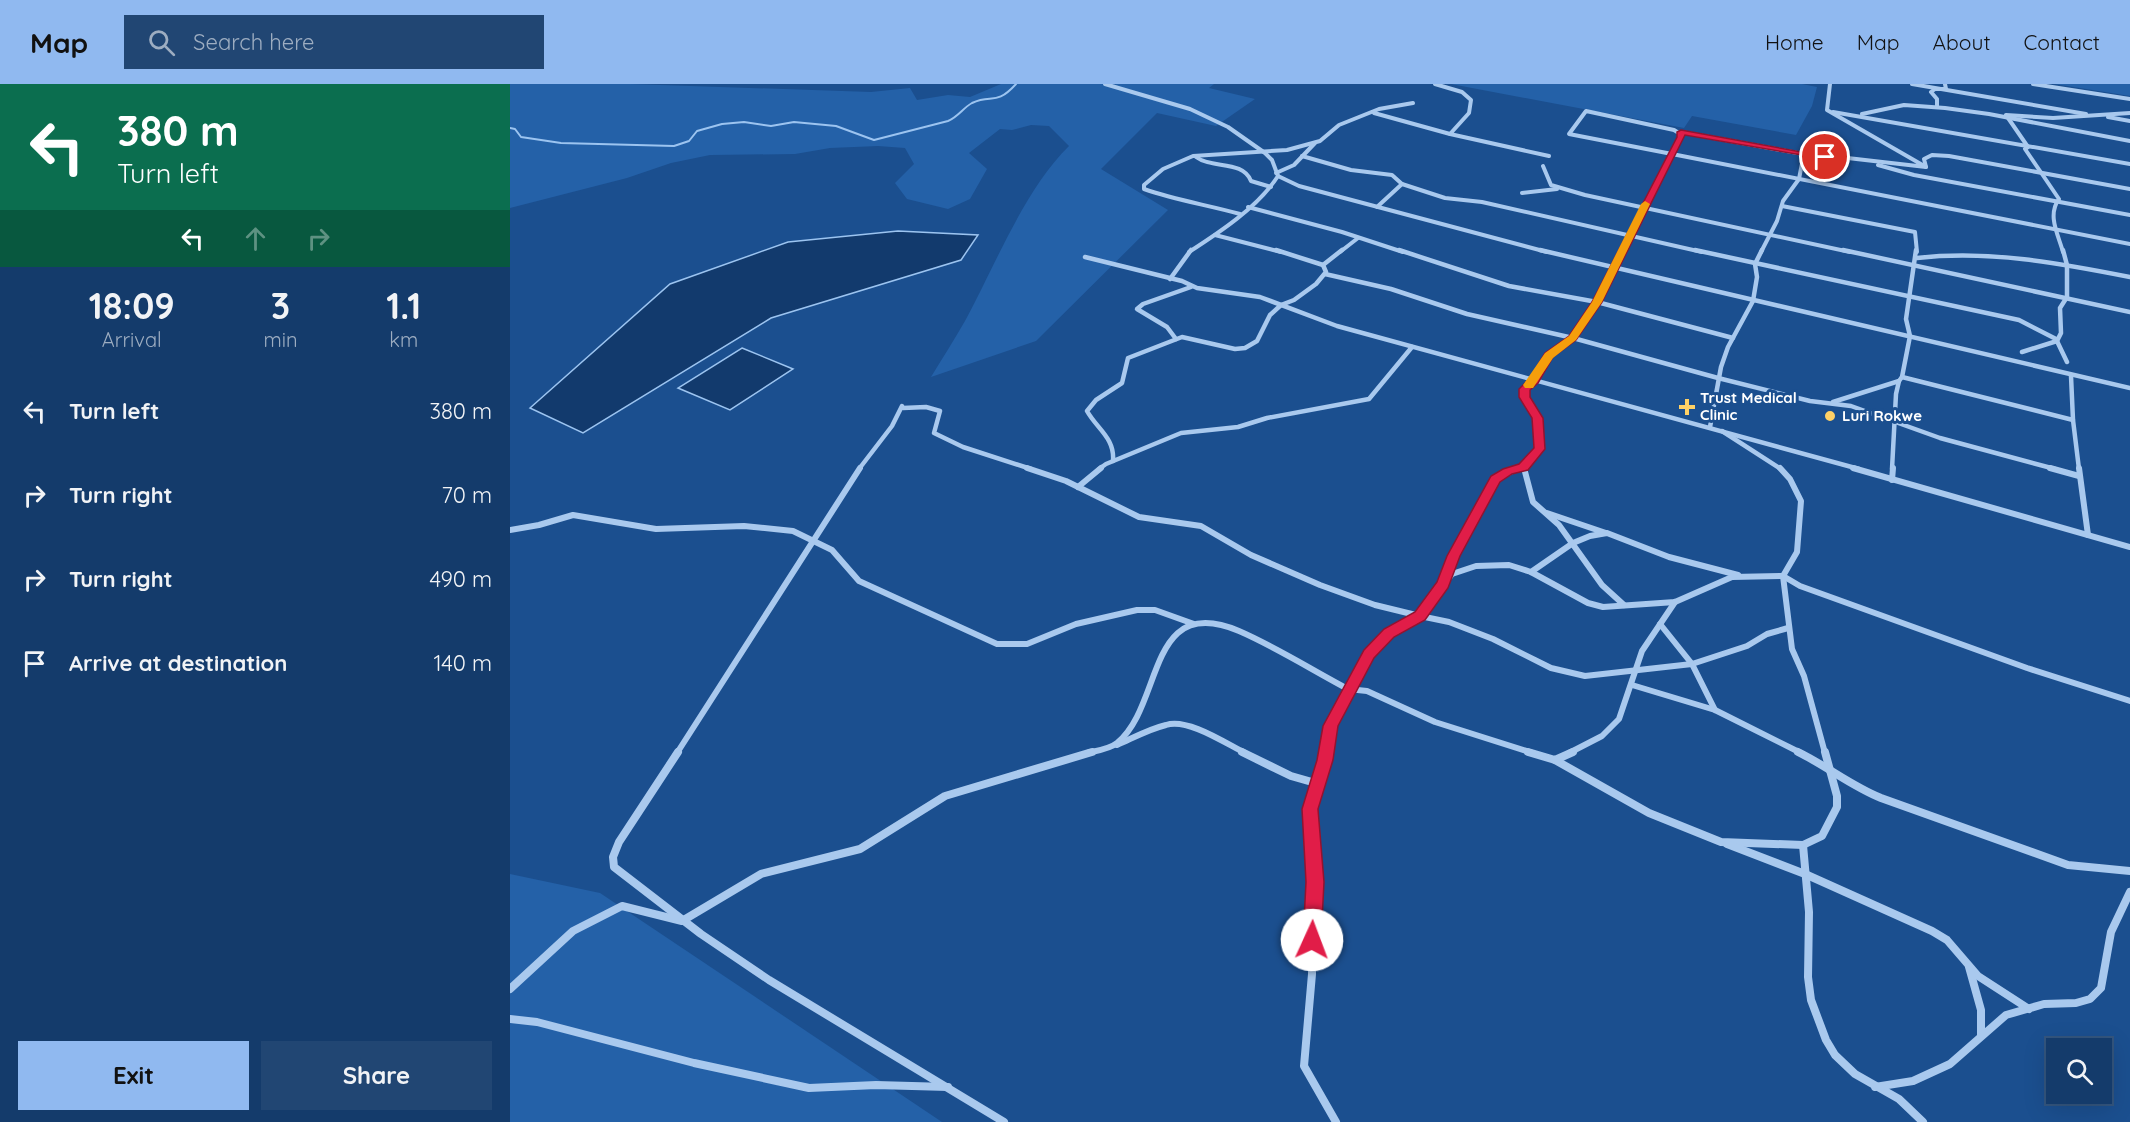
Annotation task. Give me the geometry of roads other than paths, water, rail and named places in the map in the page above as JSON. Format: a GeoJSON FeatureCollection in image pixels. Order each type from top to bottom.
{"type":"FeatureCollection","features":[{"type":"Feature","properties":{"kind":"street"},"geometry":{"type":"LineString","coordinates":[[1105,84],[1147,94],[1215,118],[1265,153],[1272,160],[1277,175],[1299,186],[1436,225],[2071,376],[2130,388]]}},
{"type":"Feature","properties":{"kind":"street"},"geometry":{"type":"LineString","coordinates":[[1435,84],[1462,90],[1470,100],[1472,108],[1451,130],[1450,134]]}},
{"type":"Feature","properties":{"kind":"street"},"geometry":{"type":"LineString","coordinates":[[1827,110],[1830,84]]}},
{"type":"Feature","properties":{"kind":"street"},"geometry":{"type":"LineString","coordinates":[[1912,84],[2130,121]]}},
{"type":"Feature","properties":{"kind":"street"},"geometry":{"type":"LineString","coordinates":[[1945,84],[1946,89]]}},
{"type":"Feature","properties":{"kind":"street"},"geometry":{"type":"LineString","coordinates":[[2033,84],[2130,99]]}},
{"type":"Feature","properties":{"kind":"street"},"geometry":{"type":"LineString","coordinates":[[1937,107],[1937,99],[1931,92],[1935,89],[1946,89]]}},
{"type":"Feature","properties":{"kind":"street"},"geometry":{"type":"LineString","coordinates":[[1170,279],[1187,253],[1215,235],[1240,214],[1271,187],[1277,175],[1294,165],[1315,142],[1344,123],[1386,107],[1413,103]]}},
{"type":"Feature","properties":{"kind":"street"},"geometry":{"type":"LineString","coordinates":[[1856,115],[1904,105],[1937,107],[2130,141]]}},
{"type":"Feature","properties":{"kind":"street"},"geometry":{"type":"LineString","coordinates":[[1827,110],[2130,164]]}},
{"type":"Feature","properties":{"kind":"street"},"geometry":{"type":"LineString","coordinates":[[1827,110],[1926,167]]}},
{"type":"Feature","properties":{"kind":"street"},"geometry":{"type":"LineString","coordinates":[[2130,215],[1914,175],[1875,164],[1845,162],[1681,132],[1586,111],[1569,134],[2130,244]]}},
{"type":"Feature","properties":{"kind":"street"},"geometry":{"type":"LineString","coordinates":[[1374,113],[1450,134],[1549,156]]}},
{"type":"Feature","properties":{"kind":"street"},"geometry":{"type":"LineString","coordinates":[[2007,118],[2006,115],[2053,118],[2130,113]]}},
{"type":"Feature","properties":{"kind":"street"},"geometry":{"type":"LineString","coordinates":[[2007,118],[2028,147]]}},
{"type":"Feature","properties":{"kind":"street"},"geometry":{"type":"LineString","coordinates":[[1443,584],[1453,556],[1489,488],[1496,479],[1508,471],[1524,467],[1540,449],[1538,418],[1524,397],[1525,389],[1534,380],[1549,356],[1573,338],[1597,302],[1682,135],[1681,132]]}},
{"type":"Feature","properties":{"kind":"street"},"geometry":{"type":"LineString","coordinates":[[1240,214],[1196,202],[1169,198],[1144,189],[1145,183],[1163,169],[1193,156],[1265,153],[1315,142]]}},
{"type":"Feature","properties":{"kind":"street"},"geometry":{"type":"LineString","coordinates":[[2022,351],[2057,340],[2061,333],[2060,308],[2067,297],[2067,265],[2053,219],[2059,199],[2057,191],[2040,173],[2036,161],[2025,149],[2028,147]]}},
{"type":"Feature","properties":{"kind":"street"},"geometry":{"type":"LineString","coordinates":[[1803,153],[1926,167]]}},
{"type":"Feature","properties":{"kind":"street"},"geometry":{"type":"LineString","coordinates":[[1710,427],[1724,356],[1753,301],[1757,288],[1758,272],[1755,264],[1783,201],[1799,179],[1803,153]]}},
{"type":"Feature","properties":{"kind":"street"},"geometry":{"type":"LineString","coordinates":[[1926,167],[1924,159],[1932,155],[1949,156],[2130,189]]}},
{"type":"Feature","properties":{"kind":"street"},"geometry":{"type":"LineString","coordinates":[[1193,156],[1204,163],[1242,169],[1248,173],[1251,181],[1271,187]]}},
{"type":"Feature","properties":{"kind":"street"},"geometry":{"type":"LineString","coordinates":[[1302,156],[1351,170],[1392,176],[1402,184],[1445,198],[1482,202],[1755,264],[2019,320],[2057,340],[2067,362]]}},
{"type":"Feature","properties":{"kind":"street"},"geometry":{"type":"LineString","coordinates":[[1543,166],[1550,183],[1561,189],[2130,312]]}},
{"type":"Feature","properties":{"kind":"street"},"geometry":{"type":"LineString","coordinates":[[1377,207],[1402,184]]}},
{"type":"Feature","properties":{"kind":"street"},"geometry":{"type":"LineString","coordinates":[[1522,193],[1561,189]]}},
{"type":"Feature","properties":{"kind":"street"},"geometry":{"type":"LineString","coordinates":[[1782,206],[1916,232],[1917,258],[1908,297],[1906,319],[1910,336],[1896,394],[1892,480]]}},
{"type":"Feature","properties":{"kind":"street"},"geometry":{"type":"LineString","coordinates":[[1248,207],[1328,227],[1509,286],[1597,302],[1733,338]]}},
{"type":"Feature","properties":{"kind":"street"},"geometry":{"type":"LineString","coordinates":[[1113,461],[1115,449],[1112,439],[1094,424],[1088,408],[1122,383],[1125,362],[1131,356],[1156,349],[1176,339],[1190,338],[1225,347],[1245,348],[1257,341],[1270,315],[1281,305],[1294,300],[1325,274],[1326,270],[1323,265],[1306,258],[1215,235]]}},
{"type":"Feature","properties":{"kind":"street"},"geometry":{"type":"LineString","coordinates":[[1323,265],[1358,238]]}},
{"type":"Feature","properties":{"kind":"street"},"geometry":{"type":"LineString","coordinates":[[1917,258],[1940,255],[1983,255],[2067,265],[2130,277]]}},
{"type":"Feature","properties":{"kind":"street"},"geometry":{"type":"LineString","coordinates":[[1085,257],[1192,287],[1260,297],[1299,312],[1412,347],[1710,427],[2130,547]]}},
{"type":"Feature","properties":{"kind":"street"},"geometry":{"type":"LineString","coordinates":[[1325,274],[1390,289],[1467,314],[1573,338],[1718,378],[1810,401],[1833,402],[1960,444],[2079,476]]}},
{"type":"Feature","properties":{"kind":"street"},"geometry":{"type":"LineString","coordinates":[[1176,339],[1162,322],[1144,315],[1137,309],[1143,304],[1192,287]]}},
{"type":"Feature","properties":{"kind":"street"},"geometry":{"type":"LineString","coordinates":[[1294,300],[1299,312]]}},
{"type":"Feature","properties":{"kind":"street"},"geometry":{"type":"LineString","coordinates":[[1078,487],[1113,461],[1181,433],[1238,427],[1267,418],[1369,399],[1412,347]]}},
{"type":"Feature","properties":{"kind":"street"},"geometry":{"type":"LineString","coordinates":[[2071,376],[2073,420],[2088,535]]}},
{"type":"Feature","properties":{"kind":"street"},"geometry":{"type":"LineString","coordinates":[[1833,402],[1900,379],[2073,420]]}},
{"type":"Feature","properties":{"kind":"street"},"geometry":{"type":"LineString","coordinates":[[1004,1122],[950,1087],[791,995],[682,921],[614,867],[613,857],[619,842],[857,470],[889,430],[902,407],[926,407],[940,411],[934,433],[936,435],[1078,487],[1139,517],[1202,526],[1251,555],[1310,581],[1375,605],[1449,622],[1478,633],[1528,658],[1568,673],[1585,676],[1604,675],[1635,669],[1692,664],[1747,646],[1767,634],[1788,628]]}},
{"type":"Feature","properties":{"kind":"street"},"geometry":{"type":"LineString","coordinates":[[1720,842],[1803,845],[1822,836],[1837,807],[1835,782],[1804,676],[1792,649],[1788,628],[1784,576],[1797,552],[1801,501],[1790,479],[1780,468],[1722,431]]}},
{"type":"Feature","properties":{"kind":"street"},"geometry":{"type":"LineString","coordinates":[[1524,467],[1533,502],[1574,543],[1602,585],[1624,605]]}},
{"type":"Feature","properties":{"kind":"street"},"geometry":{"type":"LineString","coordinates":[[1545,512],[1669,557],[1745,576]]}},
{"type":"Feature","properties":{"kind":"street"},"geometry":{"type":"LineString","coordinates":[[510,530],[539,525],[573,515],[656,529],[756,527],[793,531],[832,550],[859,581],[997,644],[1017,647],[1031,645],[1067,627],[1139,609],[1153,609],[1195,624],[1222,626],[1239,631],[1348,689],[1362,689],[1415,714],[1483,740],[1555,760],[1649,813],[1805,874],[1932,931],[1947,940],[1978,976],[2029,1009]]}},
{"type":"Feature","properties":{"kind":"street"},"geometry":{"type":"LineString","coordinates":[[1532,572],[1574,543],[1590,536],[1607,533]]}},
{"type":"Feature","properties":{"kind":"street"},"geometry":{"type":"LineString","coordinates":[[1337,1121],[1304,1066],[1312,974],[1311,924],[1315,882],[1310,809],[1319,783],[1331,726],[1348,689],[1369,654],[1389,633],[1420,616],[1452,574],[1476,566],[1509,565],[1532,572],[1588,603],[1604,607],[1675,602],[1732,578],[1784,576],[1800,586],[2027,669],[2129,700]]}},
{"type":"Feature","properties":{"kind":"street"},"geometry":{"type":"LineString","coordinates":[[1555,760],[1594,740],[1614,726],[1623,714],[1635,669],[1675,602]]}},
{"type":"Feature","properties":{"kind":"street"},"geometry":{"type":"LineString","coordinates":[[1116,745],[1128,729],[1148,692],[1164,647],[1180,630],[1195,624]]}},
{"type":"Feature","properties":{"kind":"street"},"geometry":{"type":"LineString","coordinates":[[1660,624],[1702,679],[1715,710]]}},
{"type":"Feature","properties":{"kind":"street"},"geometry":{"type":"LineString","coordinates":[[1632,685],[1715,710],[1830,768],[1861,790],[2068,865],[2130,871]]}},
{"type":"Feature","properties":{"kind":"street"},"geometry":{"type":"LineString","coordinates":[[510,989],[573,931],[622,906],[682,921],[761,874],[860,849],[945,796],[1116,745],[1167,724],[1181,724],[1199,730],[1291,776],[1319,783]]}},
{"type":"Feature","properties":{"kind":"street"},"geometry":{"type":"LineString","coordinates":[[1803,845],[1809,923],[1808,977],[1811,1000],[1826,1040],[1835,1055],[1855,1074],[1899,1099],[1923,1122]]}},
{"type":"Feature","properties":{"kind":"street"},"geometry":{"type":"LineString","coordinates":[[1875,1087],[1913,1081],[1950,1064],[2006,1015],[2044,1004],[2090,999],[2101,988],[2111,932],[2130,892]]}},
{"type":"Feature","properties":{"kind":"street"},"geometry":{"type":"LineString","coordinates":[[1968,963],[1981,1010],[1982,1035]]}},
{"type":"Feature","properties":{"kind":"street"},"geometry":{"type":"LineString","coordinates":[[510,1019],[537,1022],[694,1063],[809,1088],[876,1085],[950,1087]]}},
{"type":"Feature","properties":{"kind":"waterway"},"geometry":{"type":"LineString","coordinates":[[510,128],[515,129],[521,137],[561,143],[674,146],[689,141],[697,131],[722,124],[744,122],[771,126],[794,122],[836,126],[874,140],[948,121],[972,103],[1003,95],[1016,84]]}},
{"type":"Feature","properties":{"kind":"place","name":"Trust Medical Clinic"},"geometry":{"type":"Point","coordinates":[1687,407]}},
{"type":"Feature","properties":{"kind":"place","name":"Luri Rokwe"},"geometry":{"type":"Point","coordinates":[1830,416]}}]}
